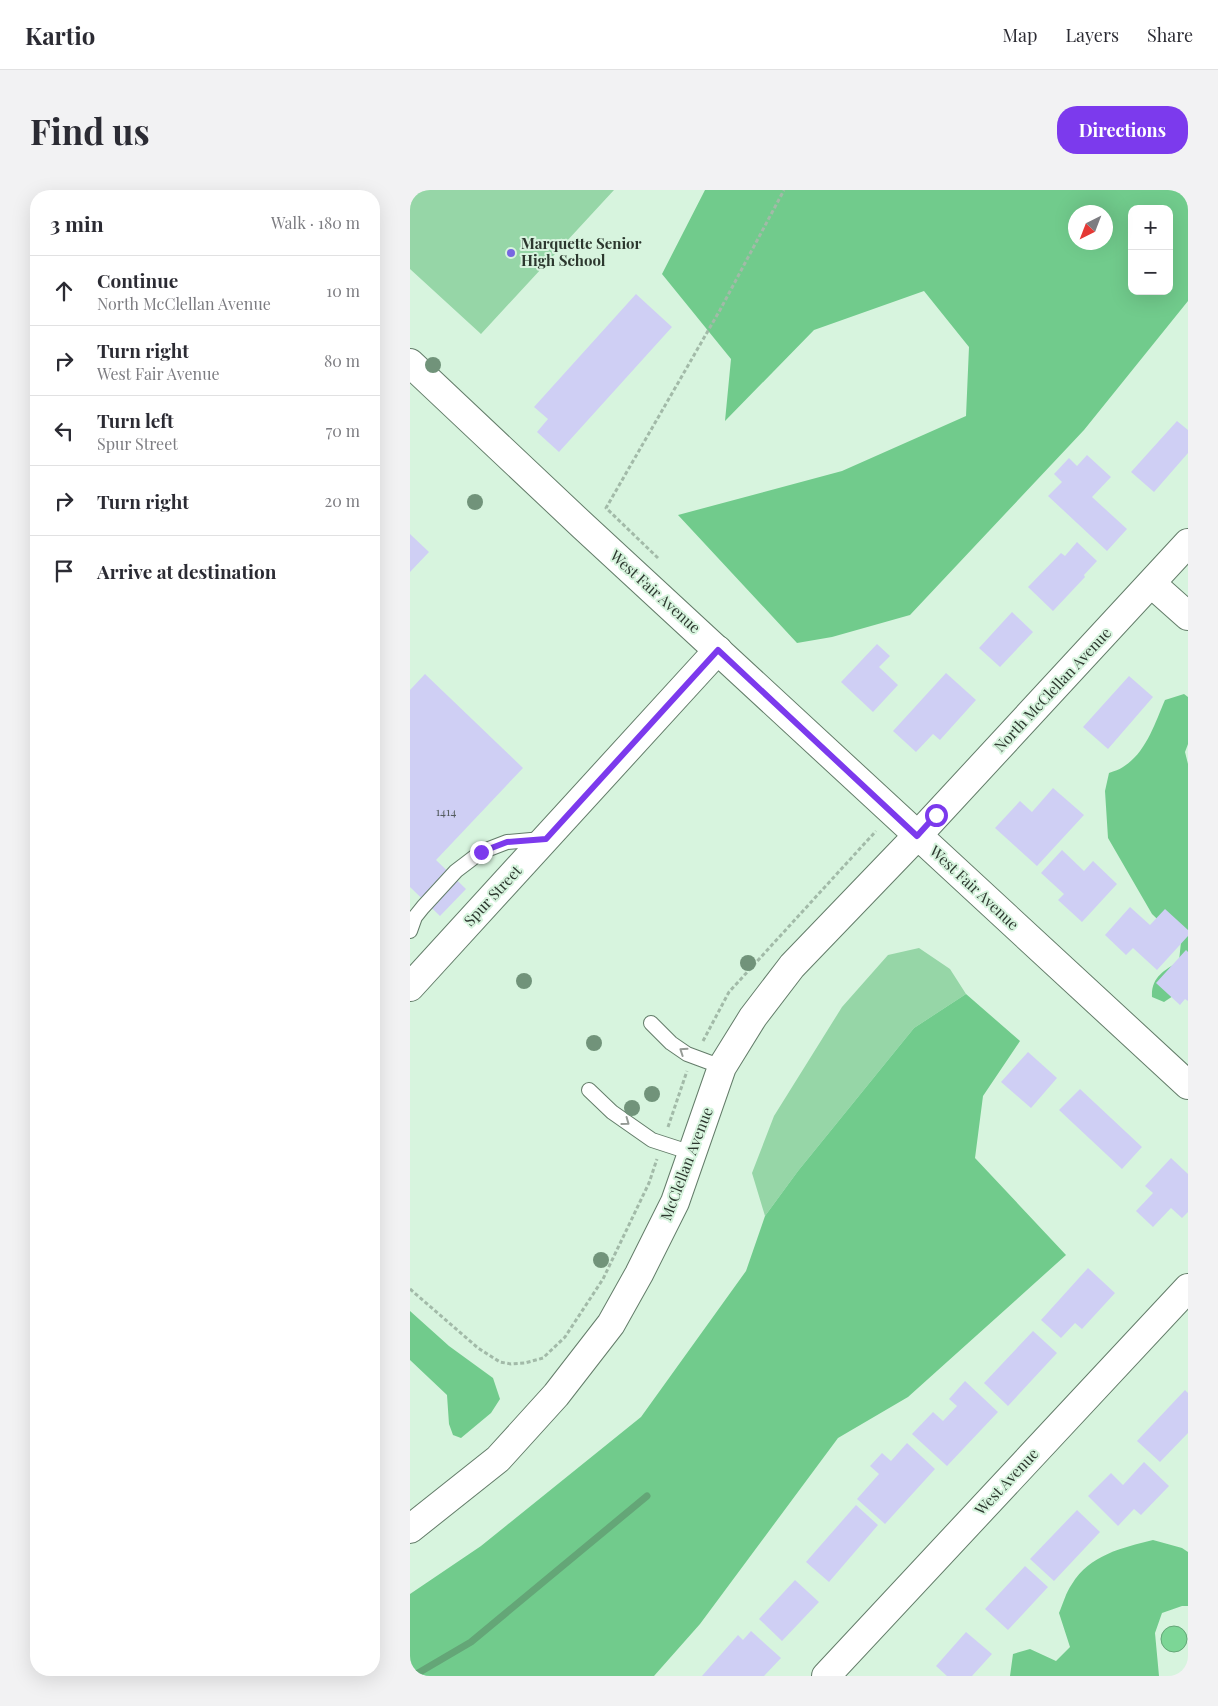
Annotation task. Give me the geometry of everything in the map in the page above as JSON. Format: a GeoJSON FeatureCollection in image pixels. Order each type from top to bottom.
{"type":"FeatureCollection","features":[{"type":"Feature","properties":{"kind":"street","name":"West Fair Avenue"},"geometry":{"type":"LineString","coordinates":[[410,364],[917,836],[1188,1085]]}},
{"type":"Feature","properties":{"kind":"street","name":"North McClellan Avenue"},"geometry":{"type":"LineString","coordinates":[[917,836],[1188,543]]}},
{"type":"Feature","properties":{"kind":"street"},"geometry":{"type":"LineString","coordinates":[[1152,584],[1188,616]]}},
{"type":"Feature","properties":{"kind":"street","name":"Spur Street"},"geometry":{"type":"LineString","coordinates":[[410,987],[718,650]]}},
{"type":"Feature","properties":{"kind":"street","name":"McClellan Avenue"},"geometry":{"type":"LineString","coordinates":[[410,1529],[498,1459],[556,1395],[611,1324],[639,1274],[675,1202],[722,1067],[753,1017],[792,966],[917,836]]}},
{"type":"Feature","properties":{"kind":"street","name":"West Avenue"},"geometry":{"type":"LineString","coordinates":[[826,1676],[1188,1288]]}},
{"type":"Feature","properties":{"kind":"lane"},"geometry":{"type":"LineString","coordinates":[[410,931],[415,917],[423,907],[456,871],[481,852],[507,842],[546,839]]}},
{"type":"Feature","properties":{"kind":"lane"},"geometry":{"type":"LineString","coordinates":[[651,1023],[671,1042],[694,1058],[722,1067]]}},
{"type":"Feature","properties":{"kind":"lane"},"geometry":{"type":"LineString","coordinates":[[589,1090],[612,1112],[652,1140],[692,1153]]}},
{"type":"Feature","properties":{"kind":"path"},"geometry":{"type":"LineString","coordinates":[[661,561],[606,508],[720,310],[784,190]]}},
{"type":"Feature","properties":{"kind":"path"},"geometry":{"type":"LineString","coordinates":[[410,1289],[478,1348],[500,1362],[511,1364],[525,1363],[543,1358],[565,1337],[603,1279],[649,1183],[685,1075],[729,992],[892,812]]}},
{"type":"Feature","properties":{"kind":"shaded area"},"geometry":{"type":"Polygon","coordinates":[[[410,190],[614,190],[481,334],[410,269],[410,190]]]}},
{"type":"Feature","properties":{"kind":"shaded area"},"geometry":{"type":"Polygon","coordinates":[[[705,190],[1188,190],[1188,301],[1084,430],[910,615],[832,637],[797,643],[678,515],[842,471],[966,416],[969,347],[924,291],[814,330],[725,421],[731,359],[662,274],[705,190]]]}},
{"type":"Feature","properties":{"kind":"shaded area"},"geometry":{"type":"Polygon","coordinates":[[[1184,694],[1188,697],[1188,744],[1185,752],[1188,764],[1188,982],[1185,988],[1164,1002],[1152,997],[1152,990],[1156,979],[1179,961],[1181,942],[1152,914],[1108,838],[1105,791],[1109,773],[1131,761],[1144,746],[1165,700],[1184,694]]]}},
{"type":"Feature","properties":{"kind":"shaded area"},"geometry":{"type":"Polygon","coordinates":[[[919,948],[950,969],[966,994],[914,1028],[798,1171],[765,1216],[752,1173],[774,1116],[842,1007],[888,955],[919,948]]]}},
{"type":"Feature","properties":{"kind":"shaded area"},"geometry":{"type":"Polygon","coordinates":[[[966,994],[1020,1041],[983,1096],[975,1158],[1066,1255],[908,1397],[838,1438],[700,1624],[654,1676],[410,1676],[410,1594],[481,1546],[641,1417],[746,1271],[765,1216],[798,1171],[914,1028],[966,994]]]}},
{"type":"Feature","properties":{"kind":"shaded area"},"geometry":{"type":"Polygon","coordinates":[[[410,1311],[449,1346],[493,1378],[500,1399],[491,1413],[461,1438],[453,1435],[449,1424],[447,1395],[410,1360],[410,1311]]]}},
{"type":"Feature","properties":{"kind":"shaded area"},"geometry":{"type":"Polygon","coordinates":[[[1153,1540],[1182,1548],[1188,1552],[1188,1606],[1182,1606],[1162,1613],[1155,1633],[1159,1676],[1010,1676],[1013,1654],[1030,1649],[1056,1661],[1070,1647],[1059,1613],[1066,1594],[1079,1574],[1097,1559],[1107,1554],[1153,1540]]]}},
{"type":"Feature","properties":{"kind":"shaded area"},"geometry":{"type":"Polygon","coordinates":[[[1174,1626],[1183,1630],[1187,1639],[1183,1648],[1174,1652],[1165,1648],[1161,1639],[1165,1630],[1174,1626]]]}},
{"type":"Feature","properties":{"kind":"building"},"geometry":{"type":"Polygon","coordinates":[[[636,294],[672,327],[559,452],[537,432],[548,419],[534,407],[636,294]]]}},
{"type":"Feature","properties":{"kind":"building"},"geometry":{"type":"Polygon","coordinates":[[[1177,421],[1188,430],[1188,453],[1154,492],[1131,472],[1177,421]]]}},
{"type":"Feature","properties":{"kind":"building"},"geometry":{"type":"Polygon","coordinates":[[[1087,455],[1111,477],[1092,497],[1127,529],[1107,551],[1048,496],[1062,482],[1054,474],[1069,458],[1077,466],[1087,455]]]}},
{"type":"Feature","properties":{"kind":"building"},"geometry":{"type":"Polygon","coordinates":[[[410,534],[429,552],[410,572],[410,534]]]}},
{"type":"Feature","properties":{"kind":"building"},"geometry":{"type":"Polygon","coordinates":[[[1077,542],[1097,561],[1084,575],[1085,577],[1053,611],[1028,587],[1061,553],[1065,556],[1077,542]]]}},
{"type":"Feature","properties":{"kind":"building"},"geometry":{"type":"Polygon","coordinates":[[[1012,612],[1033,632],[1000,667],[979,648],[1012,612]]]}},
{"type":"Feature","properties":{"kind":"building"},"geometry":{"type":"Polygon","coordinates":[[[877,644],[890,656],[879,667],[898,685],[873,712],[841,682],[877,644]]]}},
{"type":"Feature","properties":{"kind":"building"},"geometry":{"type":"Polygon","coordinates":[[[946,673],[976,700],[940,740],[933,734],[916,752],[893,731],[946,673]]]}},
{"type":"Feature","properties":{"kind":"building"},"geometry":{"type":"Polygon","coordinates":[[[425,674],[523,768],[436,860],[466,889],[440,916],[410,887],[410,690],[425,674]]]}},
{"type":"Feature","properties":{"kind":"building"},"geometry":{"type":"Polygon","coordinates":[[[1129,676],[1153,697],[1108,749],[1083,727],[1129,676]]]}},
{"type":"Feature","properties":{"kind":"building"},"geometry":{"type":"Polygon","coordinates":[[[1053,788],[1084,815],[1037,866],[995,828],[1020,801],[1032,812],[1053,788]]]}},
{"type":"Feature","properties":{"kind":"building"},"geometry":{"type":"Polygon","coordinates":[[[1062,850],[1084,871],[1093,861],[1117,884],[1082,922],[1058,900],[1064,894],[1041,873],[1062,850]]]}},
{"type":"Feature","properties":{"kind":"building"},"geometry":{"type":"Polygon","coordinates":[[[1130,907],[1150,925],[1165,909],[1188,930],[1188,936],[1157,970],[1133,948],[1126,955],[1105,935],[1130,907]]]}},
{"type":"Feature","properties":{"kind":"building"},"geometry":{"type":"Polygon","coordinates":[[[1186,950],[1188,952],[1188,1001],[1185,999],[1180,1005],[1156,983],[1186,950]]]}},
{"type":"Feature","properties":{"kind":"building"},"geometry":{"type":"Polygon","coordinates":[[[1028,1052],[1057,1078],[1031,1108],[1001,1082],[1028,1052]]]}},
{"type":"Feature","properties":{"kind":"building"},"geometry":{"type":"Polygon","coordinates":[[[1080,1089],[1142,1147],[1122,1169],[1059,1110],[1080,1089]]]}},
{"type":"Feature","properties":{"kind":"building"},"geometry":{"type":"Polygon","coordinates":[[[1171,1158],[1188,1174],[1188,1212],[1182,1218],[1171,1208],[1153,1227],[1136,1211],[1153,1193],[1145,1186],[1171,1158]]]}},
{"type":"Feature","properties":{"kind":"building"},"geometry":{"type":"Polygon","coordinates":[[[1088,1268],[1115,1293],[1082,1329],[1075,1323],[1061,1338],[1041,1320],[1088,1268]]]}},
{"type":"Feature","properties":{"kind":"building"},"geometry":{"type":"Polygon","coordinates":[[[1033,1331],[1057,1353],[1008,1406],[984,1383],[1033,1331]]]}},
{"type":"Feature","properties":{"kind":"building"},"geometry":{"type":"Polygon","coordinates":[[[965,1381],[998,1412],[947,1466],[912,1434],[933,1412],[943,1421],[957,1406],[949,1399],[965,1381]]]}},
{"type":"Feature","properties":{"kind":"building"},"geometry":{"type":"Polygon","coordinates":[[[1185,1390],[1188,1393],[1188,1433],[1160,1462],[1137,1441],[1185,1390]]]}},
{"type":"Feature","properties":{"kind":"building"},"geometry":{"type":"Polygon","coordinates":[[[907,1443],[935,1469],[885,1524],[857,1499],[879,1474],[870,1466],[882,1453],[891,1461],[907,1443]]]}},
{"type":"Feature","properties":{"kind":"building"},"geometry":{"type":"Polygon","coordinates":[[[1144,1462],[1169,1486],[1141,1515],[1134,1509],[1118,1526],[1088,1496],[1111,1473],[1123,1485],[1144,1462]]]}},
{"type":"Feature","properties":{"kind":"building"},"geometry":{"type":"Polygon","coordinates":[[[856,1505],[878,1525],[829,1582],[806,1562],[856,1505]]]}},
{"type":"Feature","properties":{"kind":"building"},"geometry":{"type":"Polygon","coordinates":[[[1077,1510],[1100,1532],[1054,1581],[1030,1559],[1077,1510]]]}},
{"type":"Feature","properties":{"kind":"building"},"geometry":{"type":"Polygon","coordinates":[[[1025,1566],[1048,1587],[1008,1630],[985,1609],[1025,1566]]]}},
{"type":"Feature","properties":{"kind":"building"},"geometry":{"type":"Polygon","coordinates":[[[795,1580],[819,1602],[782,1641],[759,1619],[795,1580]]]}},
{"type":"Feature","properties":{"kind":"building"},"geometry":{"type":"Polygon","coordinates":[[[751,1631],[781,1658],[764,1676],[702,1676],[738,1635],[743,1640],[751,1631]]]}},
{"type":"Feature","properties":{"kind":"building"},"geometry":{"type":"Polygon","coordinates":[[[966,1632],[992,1654],[972,1676],[947,1676],[936,1666],[966,1632]]]}},
{"type":"Feature","properties":{"kind":"waterway"},"geometry":{"type":"LineString","coordinates":[[413,1676],[471,1642],[647,1496]]}},
{"type":"Feature","properties":{"kind":"place","name":"Marquette Senior High School"},"geometry":{"type":"Point","coordinates":[511,253]}},
{"type":"Feature","properties":{"kind":"route"},"geometry":{"type":"LineString","coordinates":[[481,852],[507,842],[546,839],[718,650],[917,836],[936,815]]}}]}
